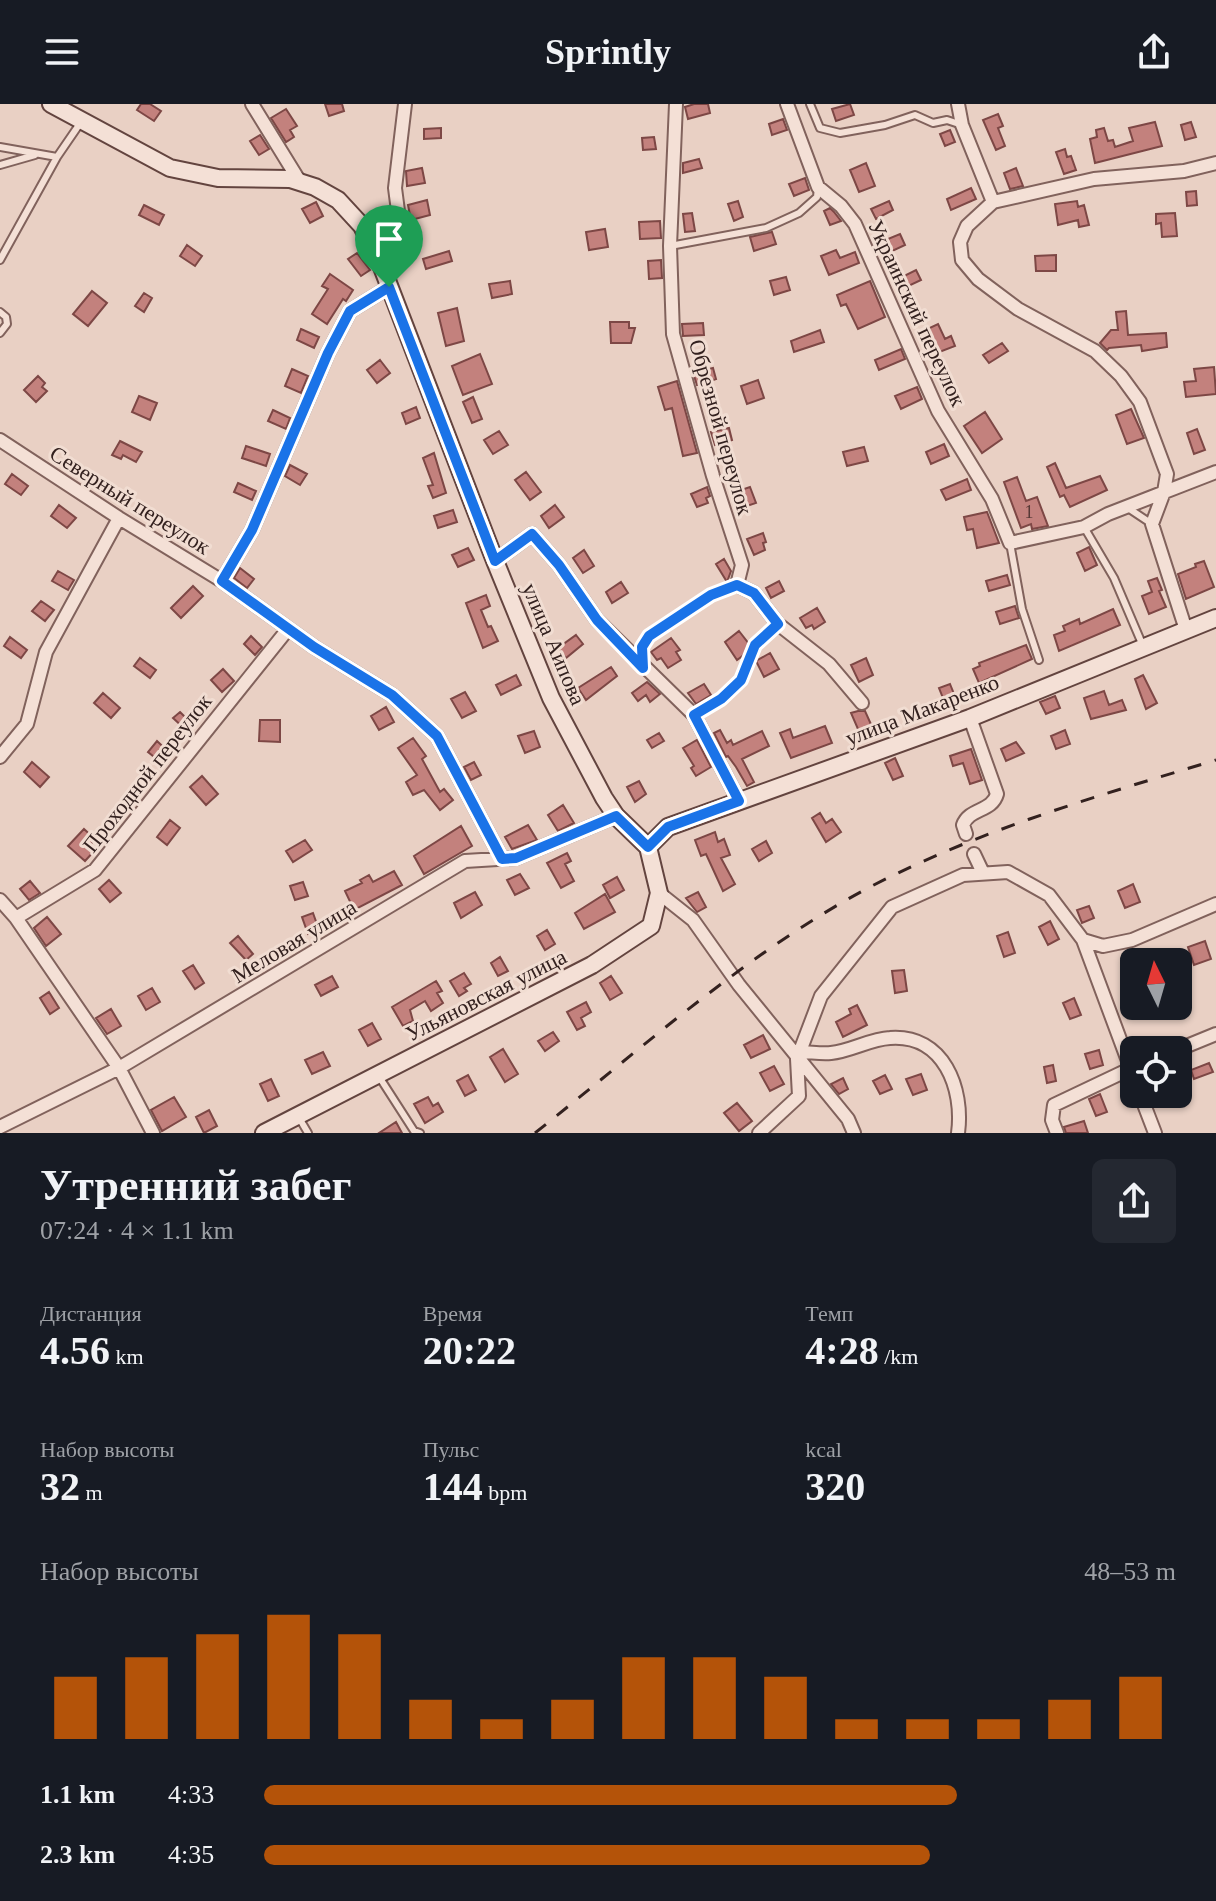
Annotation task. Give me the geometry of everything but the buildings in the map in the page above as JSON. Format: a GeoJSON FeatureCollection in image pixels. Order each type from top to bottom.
{"type":"FeatureCollection","features":[{"type":"Feature","properties":{"kind":"main road","name":"улица Аипова"},"geometry":{"type":"LineString","coordinates":[[51,104],[170,168],[202,176],[300,182],[338,200],[362,226],[380,262],[551,698],[589,772],[616,816],[648,847]]}},
{"type":"Feature","properties":{"kind":"main road","name":"улица Макаренко"},"geometry":{"type":"LineString","coordinates":[[648,847],[668,827],[970,718],[1216,618]]}},
{"type":"Feature","properties":{"kind":"main road"},"geometry":{"type":"LineString","coordinates":[[648,847],[659,893]]}},
{"type":"Feature","properties":{"kind":"main road","name":"Ульяновская улица"},"geometry":{"type":"LineString","coordinates":[[264,1133],[592,965],[651,926],[659,893]]}},
{"type":"Feature","properties":{"kind":"street"},"geometry":{"type":"LineString","coordinates":[[252,104],[300,182]]}},
{"type":"Feature","properties":{"kind":"street"},"geometry":{"type":"LineString","coordinates":[[380,262],[401,234],[395,188],[405,104]]}},
{"type":"Feature","properties":{"kind":"street","name":"Обрезной переулок"},"geometry":{"type":"LineString","coordinates":[[676,104],[670,246],[673,334],[742,565],[737,585]]}},
{"type":"Feature","properties":{"kind":"street","name":"Украинский переулок"},"geometry":{"type":"LineString","coordinates":[[787,104],[818,187],[841,206],[855,224],[938,411],[992,499],[1010,543]]}},
{"type":"Feature","properties":{"kind":"street"},"geometry":{"type":"LineString","coordinates":[[958,104],[962,125],[993,202]]}},
{"type":"Feature","properties":{"kind":"street"},"geometry":{"type":"LineString","coordinates":[[1186,630],[1152,524],[1167,474],[1140,402],[1121,376],[1095,351],[1018,309],[978,279],[962,260],[960,242],[967,226],[993,202],[1094,179],[1184,171],[1216,163]]}},
{"type":"Feature","properties":{"kind":"street"},"geometry":{"type":"LineString","coordinates":[[222,581],[252,530],[328,353],[350,311],[389,287]]}},
{"type":"Feature","properties":{"kind":"street","name":"Северный переулок"},"geometry":{"type":"LineString","coordinates":[[0,440],[222,581],[288,629],[392,695],[437,736],[502,859]]}},
{"type":"Feature","properties":{"kind":"street"},"geometry":{"type":"LineString","coordinates":[[1010,543],[1084,527],[1108,514],[1216,472]]}},
{"type":"Feature","properties":{"kind":"street"},"geometry":{"type":"LineString","coordinates":[[0,757],[27,724],[46,652],[119,518]]}},
{"type":"Feature","properties":{"kind":"street"},"geometry":{"type":"LineString","coordinates":[[495,561],[532,534],[559,565],[597,620],[694,715],[739,801]]}},
{"type":"Feature","properties":{"kind":"street"},"geometry":{"type":"LineString","coordinates":[[737,585],[754,593],[778,624],[829,664],[862,703]]}},
{"type":"Feature","properties":{"kind":"street","name":"Проходной переулок"},"geometry":{"type":"LineString","coordinates":[[16,918],[95,870],[288,629]]}},
{"type":"Feature","properties":{"kind":"street"},"geometry":{"type":"LineString","coordinates":[[966,834],[963,825],[966,817],[992,804],[997,794],[970,718]]}},
{"type":"Feature","properties":{"kind":"street","name":"Меловая улица"},"geometry":{"type":"LineString","coordinates":[[0,1127],[119,1068],[465,861],[516,858],[616,816]]}},
{"type":"Feature","properties":{"kind":"street"},"geometry":{"type":"LineString","coordinates":[[974,854],[983,873]]}},
{"type":"Feature","properties":{"kind":"street"},"geometry":{"type":"LineString","coordinates":[[759,1133],[799,1096],[798,1055],[821,996],[892,907],[963,875],[1008,872],[1049,895],[1083,940],[1120,1037]]}},
{"type":"Feature","properties":{"kind":"street"},"geometry":{"type":"LineString","coordinates":[[659,893],[693,920],[739,985],[848,1119],[854,1133]]}},
{"type":"Feature","properties":{"kind":"street"},"geometry":{"type":"LineString","coordinates":[[0,900],[16,918],[119,1068],[153,1133]]}},
{"type":"Feature","properties":{"kind":"street"},"geometry":{"type":"LineString","coordinates":[[1083,940],[1103,946],[1132,940],[1216,904]]}},
{"type":"Feature","properties":{"kind":"street"},"geometry":{"type":"LineString","coordinates":[[1192,1044],[1216,1034]]}},
{"type":"Feature","properties":{"kind":"street"},"geometry":{"type":"LineString","coordinates":[[798,1055],[829,1053],[894,1037],[921,1043],[935,1051],[948,1067],[955,1083],[959,1096],[958,1133]]}},
{"type":"Feature","properties":{"kind":"street"},"geometry":{"type":"LineString","coordinates":[[1057,1133],[1052,1120],[1054,1105],[1120,1077]]}},
{"type":"Feature","properties":{"kind":"street"},"geometry":{"type":"LineString","coordinates":[[1145,1108],[1155,1133]]}},
{"type":"Feature","properties":{"kind":"lane"},"geometry":{"type":"LineString","coordinates":[[810,104],[820,128],[840,133],[885,125],[915,115],[933,123],[947,120],[962,125]]}},
{"type":"Feature","properties":{"kind":"lane"},"geometry":{"type":"LineString","coordinates":[[0,260],[57,157],[81,122]]}},
{"type":"Feature","properties":{"kind":"lane"},"geometry":{"type":"LineString","coordinates":[[0,147],[57,157]]}},
{"type":"Feature","properties":{"kind":"lane"},"geometry":{"type":"LineString","coordinates":[[0,165],[39,153]]}},
{"type":"Feature","properties":{"kind":"lane"},"geometry":{"type":"LineString","coordinates":[[670,246],[766,228],[799,213],[817,197],[818,187]]}},
{"type":"Feature","properties":{"kind":"lane"},"geometry":{"type":"LineString","coordinates":[[0,312],[6,317],[7,324],[0,333]]}},
{"type":"Feature","properties":{"kind":"lane"},"geometry":{"type":"LineString","coordinates":[[1128,508],[1152,524]]}},
{"type":"Feature","properties":{"kind":"lane"},"geometry":{"type":"LineString","coordinates":[[1084,527],[1114,578],[1143,647]]}},
{"type":"Feature","properties":{"kind":"lane"},"geometry":{"type":"LineString","coordinates":[[1010,543],[1022,609],[1039,660]]}},
{"type":"Feature","properties":{"kind":"lane"},"geometry":{"type":"LineString","coordinates":[[643,668],[642,647],[649,636],[711,595],[737,585]]}},
{"type":"Feature","properties":{"kind":"lane"},"geometry":{"type":"LineString","coordinates":[[694,715],[721,699],[741,680],[755,645],[778,624]]}},
{"type":"Feature","properties":{"kind":"lane"},"geometry":{"type":"LineString","coordinates":[[378,1075],[414,1131],[420,1133]]}},
{"type":"Feature","properties":{"kind":"lane"},"geometry":{"type":"LineString","coordinates":[[298,1116],[308,1133]]}},
{"type":"Feature","properties":{"kind":"railway"},"geometry":{"type":"LineString","coordinates":[[535,1133],[738,971],[780,941],[868,888],[910,867],[996,832],[1083,801],[1216,760]]}},
{"type":"Feature","properties":{"kind":"route"},"geometry":{"type":"LineString","coordinates":[[389,287],[495,561],[532,534],[559,565],[597,620],[643,668],[642,647],[649,636],[711,595],[737,585],[754,593],[778,624],[755,645],[741,680],[721,699],[694,715],[739,801],[668,827],[648,847],[616,816],[516,858],[502,859],[437,736],[392,695],[314,647],[222,581],[252,530],[328,353],[350,311],[389,287]]}}]}
